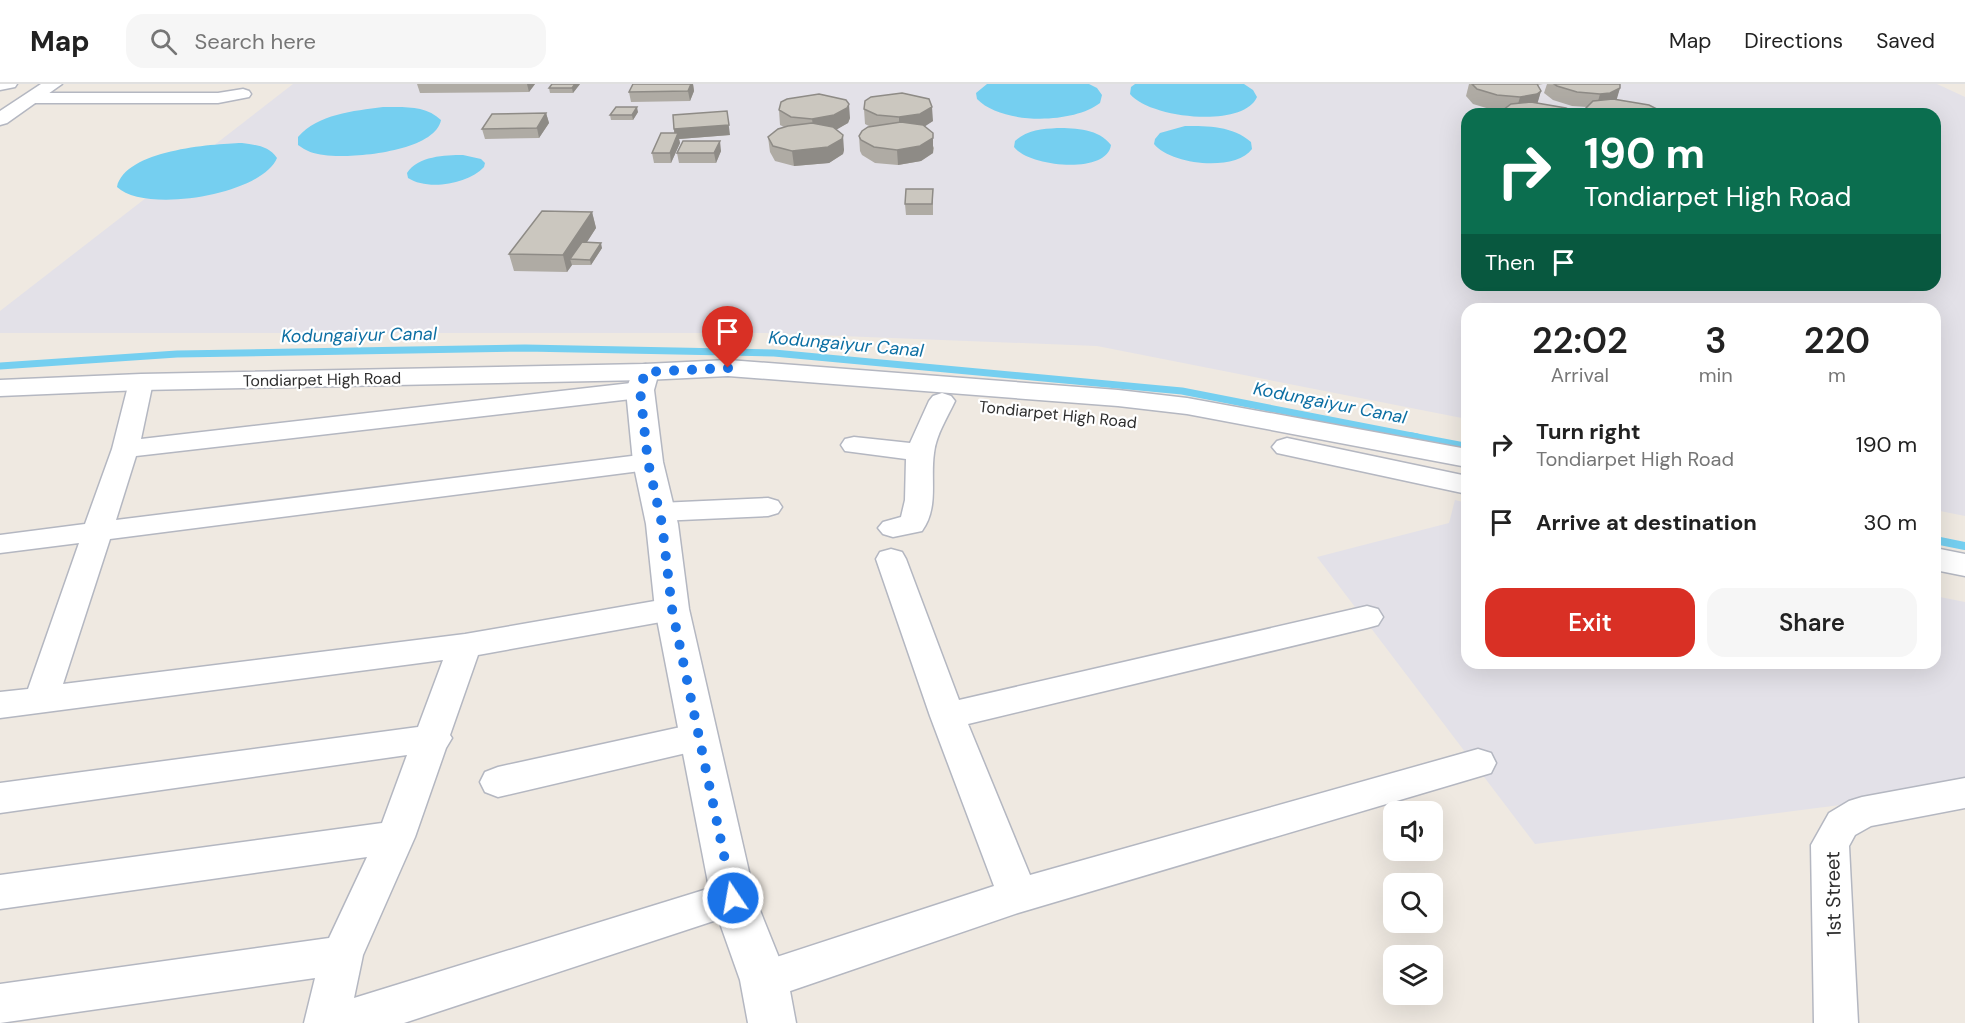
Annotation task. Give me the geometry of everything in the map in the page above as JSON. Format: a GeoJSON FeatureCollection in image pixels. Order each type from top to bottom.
{"type":"FeatureCollection","features":[{"type":"Feature","properties":{"kind":"main road"},"geometry":{"type":"LineString","coordinates":[[0,119],[54,84]]}},
{"type":"Feature","properties":{"kind":"main road","name":"Tondiarpet High Road"},"geometry":{"type":"LineString","coordinates":[[643,381],[728,368],[1118,398],[1198,408],[1461,457]]}},
{"type":"Feature","properties":{"kind":"main road"},"geometry":{"type":"LineString","coordinates":[[643,381],[648,462],[659,512],[672,609],[733,898],[764,980],[772,1023]]}},
{"type":"Feature","properties":{"kind":"main road","name":"Tondiarpet High Road"},"geometry":{"type":"LineString","coordinates":[[0,388],[141,382],[643,381],[717,384],[942,401],[1153,425],[1249,439],[1461,484]]}},
{"type":"Feature","properties":{"kind":"main road"},"geometry":{"type":"LineString","coordinates":[[1941,559],[1965,565]]}},
{"type":"Feature","properties":{"kind":"main road"},"geometry":{"type":"LineString","coordinates":[[1941,583],[1965,588]]}},
{"type":"Feature","properties":{"kind":"street"},"geometry":{"type":"LineString","coordinates":[[0,84],[9,84]]}},
{"type":"Feature","properties":{"kind":"street"},"geometry":{"type":"LineString","coordinates":[[34,98],[218,98],[243,94]]}},
{"type":"Feature","properties":{"kind":"street"},"geometry":{"type":"LineString","coordinates":[[125,448],[643,381]]}},
{"type":"Feature","properties":{"kind":"street"},"geometry":{"type":"LineString","coordinates":[[41,700],[125,448],[141,382]]}},
{"type":"Feature","properties":{"kind":"street"},"geometry":{"type":"LineString","coordinates":[[942,401],[920,452],[919,504],[915,518],[912,525],[892,544],[947,716],[1018,896]]}},
{"type":"Feature","properties":{"kind":"street"},"geometry":{"type":"LineString","coordinates":[[854,444],[920,452]]}},
{"type":"Feature","properties":{"kind":"street"},"geometry":{"type":"LineString","coordinates":[[0,544],[648,462]]}},
{"type":"Feature","properties":{"kind":"street"},"geometry":{"type":"LineString","coordinates":[[659,512],[768,507]]}},
{"type":"Feature","properties":{"kind":"street"},"geometry":{"type":"LineString","coordinates":[[0,705],[465,646],[672,609]]}},
{"type":"Feature","properties":{"kind":"street"},"geometry":{"type":"LineString","coordinates":[[947,716],[1367,617]]}},
{"type":"Feature","properties":{"kind":"street"},"geometry":{"type":"LineString","coordinates":[[326,1023],[342,955],[396,837],[434,738],[465,646]]}},
{"type":"Feature","properties":{"kind":"street"},"geometry":{"type":"LineString","coordinates":[[498,782],[699,737]]}},
{"type":"Feature","properties":{"kind":"street"},"geometry":{"type":"LineString","coordinates":[[0,798],[434,738]]}},
{"type":"Feature","properties":{"kind":"street"},"geometry":{"type":"LineString","coordinates":[[764,980],[1018,896],[1478,763]]}},
{"type":"Feature","properties":{"kind":"street","name":"1st Street"},"geometry":{"type":"LineString","coordinates":[[1836,1023],[1830,845],[1842,825],[1862,812],[1965,793]]}},
{"type":"Feature","properties":{"kind":"street"},"geometry":{"type":"LineString","coordinates":[[0,892],[396,837]]}},
{"type":"Feature","properties":{"kind":"street"},"geometry":{"type":"LineString","coordinates":[[340,1023],[733,898]]}},
{"type":"Feature","properties":{"kind":"street"},"geometry":{"type":"LineString","coordinates":[[0,1004],[342,955]]}},
{"type":"Feature","properties":{"kind":"shaded area"},"geometry":{"type":"Polygon","coordinates":[[[293,84],[1937,84],[1965,97],[1965,516],[1941,511],[1941,303],[1461,303],[1461,418],[1097,346],[765,333],[0,333],[0,311],[293,84]]]}},
{"type":"Feature","properties":{"kind":"shaded area"},"geometry":{"type":"Polygon","coordinates":[[[1455,500],[1461,502],[1461,669],[1941,669],[1941,597],[1965,602],[1965,789],[1535,844],[1317,557],[1449,523],[1455,500]]]}},
{"type":"Feature","properties":{"kind":"water"},"geometry":{"type":"Polygon","coordinates":[[[987,84],[1089,84],[1097,88],[1102,95],[1100,103],[1088,110],[1073,115],[1038,119],[1003,114],[988,107],[977,99],[976,93],[987,84]]]}},
{"type":"Feature","properties":{"kind":"water"},"geometry":{"type":"Polygon","coordinates":[[[1135,84],[1244,84],[1253,90],[1257,97],[1248,107],[1234,113],[1216,116],[1175,114],[1140,102],[1130,94],[1131,87],[1135,84]]]}},
{"type":"Feature","properties":{"kind":"water"},"geometry":{"type":"Polygon","coordinates":[[[383,107],[421,109],[441,120],[435,131],[424,140],[390,151],[352,156],[320,155],[298,145],[298,137],[306,129],[326,118],[383,107]]]}},
{"type":"Feature","properties":{"kind":"water"},"geometry":{"type":"Polygon","coordinates":[[[1185,126],[1228,130],[1251,142],[1252,149],[1244,156],[1232,161],[1203,163],[1174,157],[1154,144],[1160,133],[1185,126]]]}},
{"type":"Feature","properties":{"kind":"water"},"geometry":{"type":"Polygon","coordinates":[[[1057,128],[1079,129],[1094,133],[1111,145],[1106,155],[1096,161],[1067,165],[1035,159],[1022,154],[1014,147],[1015,141],[1025,134],[1057,128]]]}},
{"type":"Feature","properties":{"kind":"water"},"geometry":{"type":"Polygon","coordinates":[[[242,143],[257,145],[277,158],[267,171],[250,182],[227,191],[176,199],[152,199],[131,195],[117,187],[123,175],[152,157],[191,148],[242,143]]]}},
{"type":"Feature","properties":{"kind":"water"},"geometry":{"type":"Polygon","coordinates":[[[463,155],[481,159],[485,163],[484,167],[468,178],[448,184],[426,184],[408,178],[407,173],[412,167],[425,160],[440,156],[463,155]]]}},
{"type":"Feature","properties":{"kind":"building"},"geometry":{"type":"Polygon","coordinates":[[[552,84],[575,84],[572,88],[549,88],[552,84]]]}},
{"type":"Feature","properties":{"kind":"building"},"geometry":{"type":"Polygon","coordinates":[[[633,84],[691,84],[688,91],[629,92],[633,84]]]}},
{"type":"Feature","properties":{"kind":"building"},"geometry":{"type":"Polygon","coordinates":[[[1472,84],[1537,84],[1541,91],[1520,97],[1497,95],[1477,89],[1472,84]]]}},
{"type":"Feature","properties":{"kind":"building"},"geometry":{"type":"Polygon","coordinates":[[[1554,84],[1620,84],[1620,88],[1610,93],[1600,94],[1577,92],[1554,84]]]}},
{"type":"Feature","properties":{"kind":"building"},"geometry":{"type":"Polygon","coordinates":[[[902,93],[929,99],[932,107],[920,114],[899,117],[877,115],[864,109],[865,101],[871,97],[902,93]]]}},
{"type":"Feature","properties":{"kind":"building"},"geometry":{"type":"Polygon","coordinates":[[[819,94],[846,100],[849,104],[847,108],[834,115],[812,119],[791,117],[779,110],[781,102],[787,99],[819,94]]]}},
{"type":"Feature","properties":{"kind":"building"},"geometry":{"type":"Polygon","coordinates":[[[1613,99],[1655,108],[1586,108],[1593,101],[1613,99]]]}},
{"type":"Feature","properties":{"kind":"building"},"geometry":{"type":"Polygon","coordinates":[[[1531,102],[1566,108],[1506,108],[1511,104],[1531,102]]]}},
{"type":"Feature","properties":{"kind":"building"},"geometry":{"type":"Polygon","coordinates":[[[616,107],[637,107],[632,115],[610,115],[616,107]]]}},
{"type":"Feature","properties":{"kind":"building"},"geometry":{"type":"Polygon","coordinates":[[[727,111],[729,125],[674,129],[673,115],[727,111]]]}},
{"type":"Feature","properties":{"kind":"building"},"geometry":{"type":"Polygon","coordinates":[[[546,113],[537,128],[482,129],[492,114],[546,113]]]}},
{"type":"Feature","properties":{"kind":"building"},"geometry":{"type":"Polygon","coordinates":[[[901,122],[923,125],[933,133],[933,138],[920,146],[897,150],[874,147],[861,140],[859,136],[868,127],[901,122]]]}},
{"type":"Feature","properties":{"kind":"building"},"geometry":{"type":"Polygon","coordinates":[[[812,123],[833,127],[843,135],[842,139],[828,147],[792,151],[773,146],[768,137],[778,129],[812,123]]]}},
{"type":"Feature","properties":{"kind":"building"},"geometry":{"type":"Polygon","coordinates":[[[661,133],[678,133],[670,153],[652,153],[661,133]]]}},
{"type":"Feature","properties":{"kind":"building"},"geometry":{"type":"Polygon","coordinates":[[[683,141],[720,141],[714,153],[677,153],[683,141]]]}},
{"type":"Feature","properties":{"kind":"building"},"geometry":{"type":"Polygon","coordinates":[[[906,189],[933,189],[932,204],[905,204],[906,189]]]}},
{"type":"Feature","properties":{"kind":"building"},"geometry":{"type":"Polygon","coordinates":[[[542,211],[592,212],[563,255],[509,254],[542,211]]]}},
{"type":"Feature","properties":{"kind":"building"},"geometry":{"type":"Polygon","coordinates":[[[582,242],[601,243],[590,260],[570,259],[582,242]]]}},
{"type":"Feature","properties":{"kind":"waterway","name":"Kodungaiyur Canal"},"geometry":{"type":"LineString","coordinates":[[0,366],[177,354],[525,348],[774,353],[1182,391],[1417,437]]}},
{"type":"Feature","properties":{"kind":"waterway","name":"Kodungaiyur Canal"},"geometry":{"type":"LineString","coordinates":[[1409,436],[1461,446]]}},
{"type":"Feature","properties":{"kind":"waterway","name":"Kodungaiyur Canal"},"geometry":{"type":"LineString","coordinates":[[1941,541],[1965,546]]}},
{"type":"Feature","properties":{"kind":"route"},"geometry":{"type":"LineString","coordinates":[[728,368],[645,372],[640,390],[648,462],[662,524],[672,609],[733,898]]}}]}
